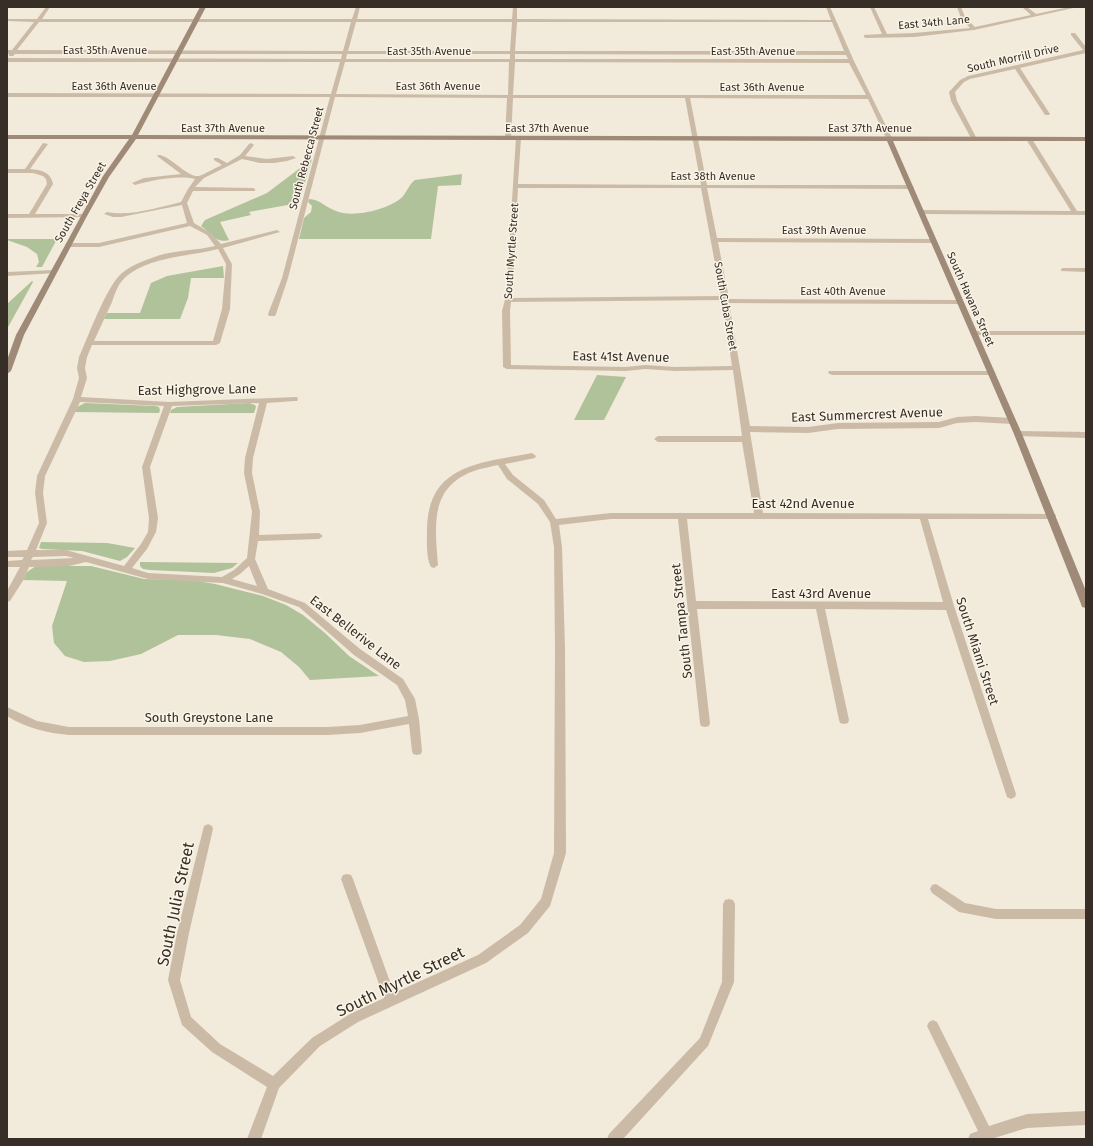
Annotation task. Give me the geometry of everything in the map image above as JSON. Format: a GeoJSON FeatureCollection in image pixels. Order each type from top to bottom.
{"type":"FeatureCollection","features":[{"type":"Feature","properties":{"kind":"street"},"geometry":{"type":"LineString","coordinates":[[7,60],[48,7]]}},
{"type":"Feature","properties":{"kind":"street","name":"South Freya Street"},"geometry":{"type":"LineString","coordinates":[[7,371],[20,336],[83,216],[106,176],[134,138],[203,7]]}},
{"type":"Feature","properties":{"kind":"street","name":"South Rebecca Street"},"geometry":{"type":"LineString","coordinates":[[272,314],[285,278],[321,138],[358,7]]}},
{"type":"Feature","properties":{"kind":"street"},"geometry":{"type":"LineString","coordinates":[[508,138],[515,7]]}},
{"type":"Feature","properties":{"kind":"street","name":"South Havana Street"},"geometry":{"type":"LineString","coordinates":[[828,7],[911,187],[992,373],[1083,588],[1086,604]]}},
{"type":"Feature","properties":{"kind":"street"},"geometry":{"type":"LineString","coordinates":[[872,7],[885,36]]}},
{"type":"Feature","properties":{"kind":"street"},"geometry":{"type":"LineString","coordinates":[[959,7],[963,18],[974,29]]}},
{"type":"Feature","properties":{"kind":"street"},"geometry":{"type":"LineString","coordinates":[[1024,7],[1035,16]]}},
{"type":"Feature","properties":{"kind":"street","name":"East 34th Lane"},"geometry":{"type":"LineString","coordinates":[[866,36],[914,35],[974,29],[1076,7]]}},
{"type":"Feature","properties":{"kind":"street"},"geometry":{"type":"LineString","coordinates":[[7,20],[834,21]]}},
{"type":"Feature","properties":{"kind":"street"},"geometry":{"type":"LineString","coordinates":[[1073,34],[1086,50]]}},
{"type":"Feature","properties":{"kind":"street","name":"South Morrill Drive"},"geometry":{"type":"LineString","coordinates":[[974,138],[954,101],[952,92],[957,85],[968,78],[1086,50]]}},
{"type":"Feature","properties":{"kind":"street","name":"East 35th Avenue"},"geometry":{"type":"LineString","coordinates":[[7,52],[848,53]]}},
{"type":"Feature","properties":{"kind":"street","name":"East 35th Avenue"},"geometry":{"type":"LineString","coordinates":[[7,60],[852,61]]}},
{"type":"Feature","properties":{"kind":"street"},"geometry":{"type":"LineString","coordinates":[[1017,67],[1047,114]]}},
{"type":"Feature","properties":{"kind":"street","name":"East 36th Avenue"},"geometry":{"type":"LineString","coordinates":[[7,95],[869,97]]}},
{"type":"Feature","properties":{"kind":"street","name":"South Cuba Street"},"geometry":{"type":"LineString","coordinates":[[687,96],[726,300],[746,429],[746,439],[759,516]]}},
{"type":"Feature","properties":{"kind":"street","name":"East 37th Avenue"},"geometry":{"type":"LineString","coordinates":[[7,137],[1086,139]]}},
{"type":"Feature","properties":{"kind":"street","name":"South Myrtle Street"},"geometry":{"type":"LineString","coordinates":[[506,364],[506,311],[508,300],[518,138]]}},
{"type":"Feature","properties":{"kind":"street"},"geometry":{"type":"LineString","coordinates":[[1029,139],[1075,213]]}},
{"type":"Feature","properties":{"kind":"street"},"geometry":{"type":"LineString","coordinates":[[26,171],[45,144]]}},
{"type":"Feature","properties":{"kind":"street"},"geometry":{"type":"LineString","coordinates":[[191,224],[184,203],[191,189],[201,178],[241,157],[249,151],[252,145]]}},
{"type":"Feature","properties":{"kind":"street"},"geometry":{"type":"LineString","coordinates":[[241,157],[252,160],[280,161],[293,158]]}},
{"type":"Feature","properties":{"kind":"street"},"geometry":{"type":"LineString","coordinates":[[154,162],[162,158],[174,164],[186,176]]}},
{"type":"Feature","properties":{"kind":"street"},"geometry":{"type":"LineString","coordinates":[[216,159],[227,165]]}},
{"type":"Feature","properties":{"kind":"street"},"geometry":{"type":"LineString","coordinates":[[7,171],[26,171],[46,175],[50,181],[50,184],[31,216]]}},
{"type":"Feature","properties":{"kind":"street"},"geometry":{"type":"LineString","coordinates":[[136,183],[144,180],[186,176],[201,178]]}},
{"type":"Feature","properties":{"kind":"street","name":"East 38th Avenue"},"geometry":{"type":"LineString","coordinates":[[515,186],[911,187]]}},
{"type":"Feature","properties":{"kind":"street"},"geometry":{"type":"LineString","coordinates":[[191,189],[253,190]]}},
{"type":"Feature","properties":{"kind":"street"},"geometry":{"type":"LineString","coordinates":[[107,216],[133,214],[184,203]]}},
{"type":"Feature","properties":{"kind":"street"},"geometry":{"type":"LineString","coordinates":[[922,212],[1086,213]]}},
{"type":"Feature","properties":{"kind":"street"},"geometry":{"type":"LineString","coordinates":[[7,216],[83,216]]}},
{"type":"Feature","properties":{"kind":"street"},"geometry":{"type":"LineString","coordinates":[[70,242],[99,244],[191,224],[209,234],[219,246],[229,264],[225,314],[216,343],[91,343]]}},
{"type":"Feature","properties":{"kind":"street"},"geometry":{"type":"LineString","coordinates":[[7,599],[20,579],[43,523],[39,493],[41,476],[77,399],[83,378],[81,368],[83,358],[116,284],[125,274],[149,261],[166,256],[199,252],[277,232]]}},
{"type":"Feature","properties":{"kind":"street","name":"East 39th Avenue"},"geometry":{"type":"LineString","coordinates":[[715,240],[934,241]]}},
{"type":"Feature","properties":{"kind":"street"},"geometry":{"type":"LineString","coordinates":[[1063,270],[1086,270]]}},
{"type":"Feature","properties":{"kind":"street"},"geometry":{"type":"LineString","coordinates":[[9,274],[53,274]]}},
{"type":"Feature","properties":{"kind":"street","name":"East 40th Avenue"},"geometry":{"type":"LineString","coordinates":[[508,300],[960,302]]}},
{"type":"Feature","properties":{"kind":"street"},"geometry":{"type":"LineString","coordinates":[[974,333],[1086,333]]}},
{"type":"Feature","properties":{"kind":"street","name":"East 41st Avenue"},"geometry":{"type":"LineString","coordinates":[[506,364],[507,367],[514,368],[736,368]]}},
{"type":"Feature","properties":{"kind":"street"},"geometry":{"type":"LineString","coordinates":[[832,373],[992,373]]}},
{"type":"Feature","properties":{"kind":"street","name":"East Highgrove Lane"},"geometry":{"type":"LineString","coordinates":[[77,399],[169,404],[294,399]]}},
{"type":"Feature","properties":{"kind":"street"},"geometry":{"type":"LineString","coordinates":[[264,400],[249,458],[248,473],[256,512],[251,559],[264,590]]}},
{"type":"Feature","properties":{"kind":"street"},"geometry":{"type":"LineString","coordinates":[[127,569],[145,546],[153,531],[154,518],[146,478],[146,467],[169,404]]}},
{"type":"Feature","properties":{"kind":"street","name":"East Summercrest Avenue"},"geometry":{"type":"LineString","coordinates":[[746,429],[808,430],[838,426],[940,425],[957,420],[976,419],[1012,421]]}},
{"type":"Feature","properties":{"kind":"street"},"geometry":{"type":"LineString","coordinates":[[1018,434],[1086,435]]}},
{"type":"Feature","properties":{"kind":"street"},"geometry":{"type":"LineString","coordinates":[[658,439],[746,439]]}},
{"type":"Feature","properties":{"kind":"street"},"geometry":{"type":"LineString","coordinates":[[434,565],[432,508],[440,489],[455,477],[470,469],[532,456]]}},
{"type":"Feature","properties":{"kind":"street"},"geometry":{"type":"LineString","coordinates":[[500,462],[510,477],[541,502],[554,522]]}},
{"type":"Feature","properties":{"kind":"street","name":"East 42nd Avenue"},"geometry":{"type":"LineString","coordinates":[[554,522],[611,516],[1052,516]]}},
{"type":"Feature","properties":{"kind":"street","name":"South Tampa Street"},"geometry":{"type":"LineString","coordinates":[[682,516],[705,723]]}},
{"type":"Feature","properties":{"kind":"street","name":"South Miami Street"},"geometry":{"type":"LineString","coordinates":[[923,516],[949,606],[1011,794]]}},
{"type":"Feature","properties":{"kind":"street","name":"South Myrtle Street"},"geometry":{"type":"LineString","coordinates":[[254,1139],[274,1084],[316,1042],[354,1018],[391,1002],[482,958],[524,929],[546,902],[560,853],[560,649],[558,547],[554,522]]}},
{"type":"Feature","properties":{"kind":"street"},"geometry":{"type":"LineString","coordinates":[[254,538],[319,536]]}},
{"type":"Feature","properties":{"kind":"street","name":"East Bellerive Lane"},"geometry":{"type":"LineString","coordinates":[[7,554],[66,553],[148,576],[222,580],[264,590],[302,605],[357,652],[400,682],[410,699],[414,719],[417,751]]}},
{"type":"Feature","properties":{"kind":"street","name":"East Bellerive Lane"},"geometry":{"type":"LineString","coordinates":[[7,564],[69,563],[84,559]]}},
{"type":"Feature","properties":{"kind":"street"},"geometry":{"type":"LineString","coordinates":[[222,580],[237,572],[251,559]]}},
{"type":"Feature","properties":{"kind":"street","name":"East 43rd Avenue"},"geometry":{"type":"LineString","coordinates":[[692,605],[949,606]]}},
{"type":"Feature","properties":{"kind":"street"},"geometry":{"type":"LineString","coordinates":[[820,606],[844,720]]}},
{"type":"Feature","properties":{"kind":"street","name":"South Greystone Lane"},"geometry":{"type":"LineString","coordinates":[[7,710],[21,721],[44,729],[69,732],[360,729],[414,719]]}},
{"type":"Feature","properties":{"kind":"street","name":"South Julia Street"},"geometry":{"type":"LineString","coordinates":[[208,829],[183,933],[174,980],[186,1021],[216,1048],[274,1084]]}},
{"type":"Feature","properties":{"kind":"street"},"geometry":{"type":"LineString","coordinates":[[347,879],[391,1002]]}},
{"type":"Feature","properties":{"kind":"street"},"geometry":{"type":"LineString","coordinates":[[936,890],[963,908],[996,914],[1086,914]]}},
{"type":"Feature","properties":{"kind":"street"},"geometry":{"type":"LineString","coordinates":[[614,1139],[704,1042],[728,982],[729,904]]}},
{"type":"Feature","properties":{"kind":"street"},"geometry":{"type":"LineString","coordinates":[[934,1026],[980,1136],[1027,1121],[1086,1118]]}},
{"type":"Feature","properties":{"kind":"green space"},"geometry":{"type":"Polygon","coordinates":[[[312,159],[299,203],[249,212],[251,215],[220,222],[229,240],[224,241],[217,239],[201,226],[205,220],[267,193],[312,159]]]}},
{"type":"Feature","properties":{"kind":"green space"},"geometry":{"type":"Polygon","coordinates":[[[462,174],[461,185],[438,186],[431,239],[299,239],[304,218],[311,212],[312,206],[308,202],[309,199],[316,200],[332,210],[343,213],[351,214],[369,212],[394,203],[400,199],[415,180],[462,174]]]}},
{"type":"Feature","properties":{"kind":"green space"},"geometry":{"type":"Polygon","coordinates":[[[7,239],[57,239],[42,267],[36,267],[39,262],[37,254],[27,247],[7,239]]]}},
{"type":"Feature","properties":{"kind":"green space"},"geometry":{"type":"Polygon","coordinates":[[[223,266],[224,278],[191,278],[188,298],[180,319],[104,319],[107,313],[140,313],[151,283],[167,276],[223,266]]]}},
{"type":"Feature","properties":{"kind":"green space"},"geometry":{"type":"Polygon","coordinates":[[[32,281],[33,282],[7,329],[7,304],[32,281]]]}},
{"type":"Feature","properties":{"kind":"green space"},"geometry":{"type":"Polygon","coordinates":[[[597,375],[626,377],[604,420],[574,420],[597,375]]]}},
{"type":"Feature","properties":{"kind":"green space"},"geometry":{"type":"Polygon","coordinates":[[[85,403],[155,406],[159,407],[160,410],[159,413],[74,412],[77,407],[85,403]]]}},
{"type":"Feature","properties":{"kind":"green space"},"geometry":{"type":"Polygon","coordinates":[[[249,403],[255,405],[256,407],[254,413],[170,413],[171,410],[177,407],[249,403]]]}},
{"type":"Feature","properties":{"kind":"green space"},"geometry":{"type":"Polygon","coordinates":[[[41,542],[107,543],[135,548],[127,557],[120,561],[82,551],[42,549],[39,548],[41,542]]]}},
{"type":"Feature","properties":{"kind":"green space"},"geometry":{"type":"Polygon","coordinates":[[[140,562],[238,563],[232,568],[214,573],[143,569],[140,566],[140,562]]]}},
{"type":"Feature","properties":{"kind":"green space"},"geometry":{"type":"Polygon","coordinates":[[[36,566],[91,566],[144,579],[191,580],[215,584],[263,596],[286,605],[303,615],[325,633],[349,656],[379,676],[310,680],[299,667],[281,652],[250,639],[216,635],[178,635],[141,654],[110,661],[84,662],[65,656],[54,643],[52,626],[67,581],[23,580],[27,572],[36,566]]]}}]}
